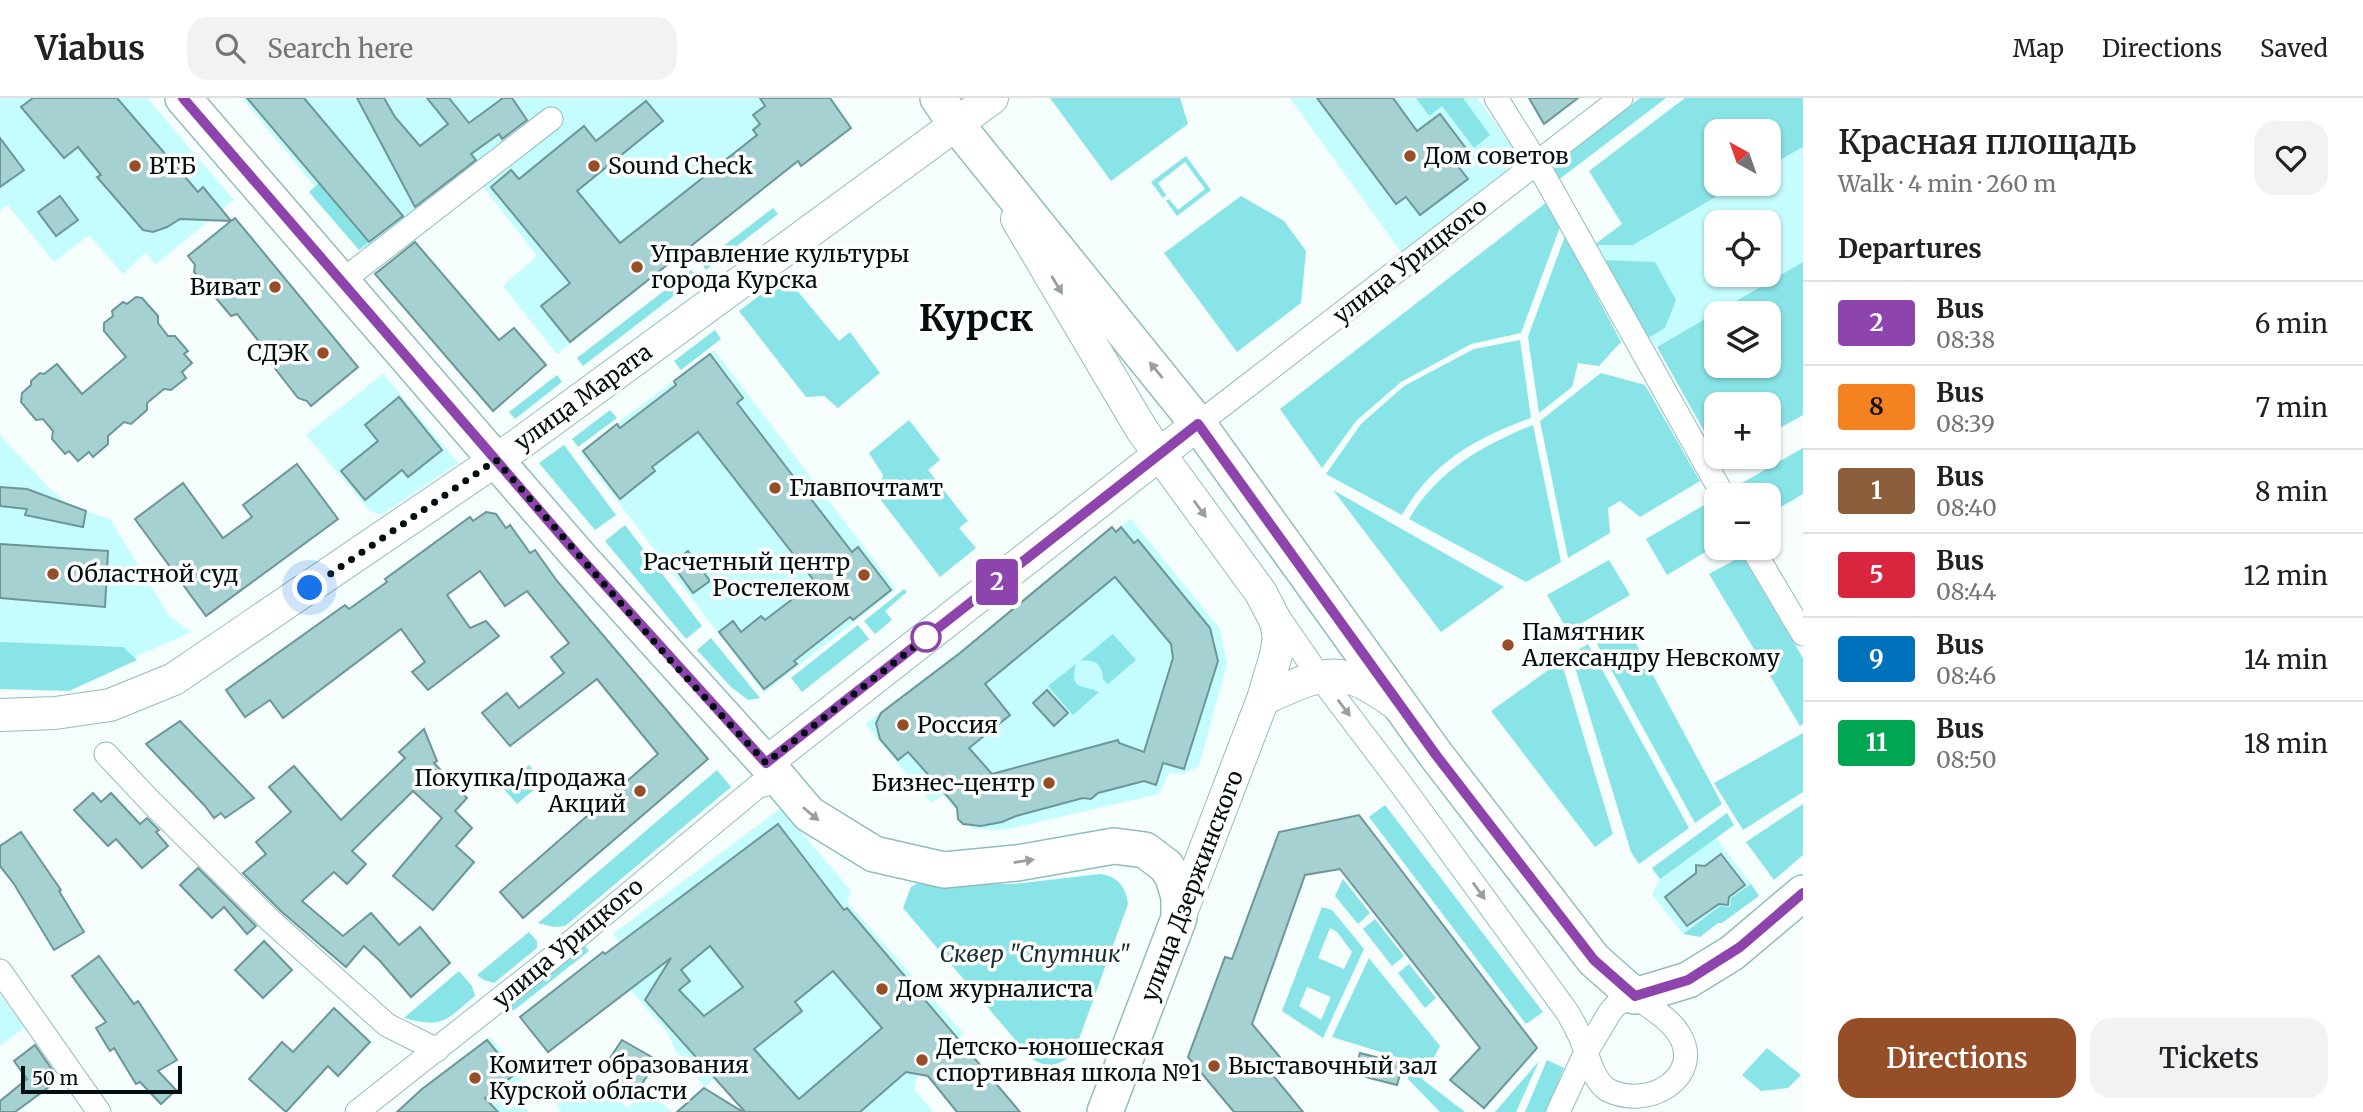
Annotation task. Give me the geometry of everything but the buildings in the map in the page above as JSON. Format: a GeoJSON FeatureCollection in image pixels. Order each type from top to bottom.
{"type":"FeatureCollection","features":[{"type":"Feature","properties":{"kind":"main road"},"geometry":{"type":"LineString","coordinates":[[183,98],[496,460],[809,814],[874,854],[944,870],[1017,863],[1114,846],[1150,851],[1173,877],[1180,897],[1180,918]]}},
{"type":"Feature","properties":{"kind":"main road","name":"улица Марата"},"geometry":{"type":"LineString","coordinates":[[1,716],[55,713],[110,705],[174,679],[496,460],[947,111],[992,98]]}},
{"type":"Feature","properties":{"kind":"main road"},"geometry":{"type":"LineString","coordinates":[[947,111],[1198,424],[1400,707],[1594,960],[1635,996],[1688,980],[1740,947],[1803,893]]}},
{"type":"Feature","properties":{"kind":"main road","name":"улица Дзержинского"},"geometry":{"type":"LineString","coordinates":[[947,111],[1029,237],[1142,430],[1262,593],[1276,622],[1279,638],[1263,699],[1105,1112]]}},
{"type":"Feature","properties":{"kind":"main road","name":"улица Урицкого"},"geometry":{"type":"LineString","coordinates":[[774,772],[1198,424]]}},
{"type":"Feature","properties":{"kind":"main road"},"geometry":{"type":"LineString","coordinates":[[1263,699],[1319,676],[1344,676],[1356,680],[1400,707]]}},
{"type":"Feature","properties":{"kind":"street"},"geometry":{"type":"LineString","coordinates":[[1496,98],[1537,163],[1716,483]]}},
{"type":"Feature","properties":{"kind":"street","name":"улица Урицкого"},"geometry":{"type":"LineString","coordinates":[[1198,424],[1621,98]]}},
{"type":"Feature","properties":{"kind":"street"},"geometry":{"type":"LineString","coordinates":[[342,281],[551,119]]}},
{"type":"Feature","properties":{"kind":"street"},"geometry":{"type":"LineString","coordinates":[[1759,560],[1803,634]]}},
{"type":"Feature","properties":{"kind":"street"},"geometry":{"type":"LineString","coordinates":[[1262,593],[1319,676],[1568,1013],[1579,1033],[1585,1054],[1598,1081],[1608,1092],[1638,1108],[1671,1090],[1684,1065],[1685,1049],[1681,1036],[1674,1026],[1635,996],[1617,1004],[1585,1054],[1558,1112]]}},
{"type":"Feature","properties":{"kind":"street"},"geometry":{"type":"LineString","coordinates":[[106,754],[272,922],[387,1025],[437,1050]]}},
{"type":"Feature","properties":{"kind":"street","name":"улица Урицкого"},"geometry":{"type":"LineString","coordinates":[[357,1112],[563,949],[774,772]]}},
{"type":"Feature","properties":{"kind":"street"},"geometry":{"type":"LineString","coordinates":[[0,971],[99,1112]]}},
{"type":"Feature","properties":{"kind":"shaded area"},"geometry":{"type":"Polygon","coordinates":[[[0,98],[147,98],[234,200],[156,264],[145,253],[123,274],[89,235],[54,262],[8,205],[0,210],[0,98]]]}},
{"type":"Feature","properties":{"kind":"shaded area"},"geometry":{"type":"Polygon","coordinates":[[[242,98],[826,98],[845,123],[557,354],[503,286],[537,256],[475,176],[372,256],[242,98]]]}},
{"type":"Feature","properties":{"kind":"shaded area"},"geometry":{"type":"Polygon","coordinates":[[[1290,98],[1477,98],[1521,159],[1401,252],[1290,98]]]}},
{"type":"Feature","properties":{"kind":"shaded area"},"geometry":{"type":"Polygon","coordinates":[[[1803,147],[1803,262],[1781,275],[1781,210],[1704,210],[1704,287],[1760,287],[1736,301],[1704,301],[1704,320],[1657,347],[1646,339],[1594,245],[1633,245],[1717,196],[1782,196],[1782,159],[1803,147]]]}},
{"type":"Feature","properties":{"kind":"shaded area","name":"Главпочтамт"},"geometry":{"type":"Polygon","coordinates":[[[714,350],[896,589],[764,693],[580,452],[714,350]]]}},
{"type":"Feature","properties":{"kind":"shaded area"},"geometry":{"type":"Polygon","coordinates":[[[383,374],[458,463],[381,515],[370,511],[306,435],[383,374]]]}},
{"type":"Feature","properties":{"kind":"shaded area"},"geometry":{"type":"Polygon","coordinates":[[[0,435],[50,489],[71,506],[110,519],[169,616],[191,632],[68,687],[0,685],[0,435]]]}},
{"type":"Feature","properties":{"kind":"shaded area"},"geometry":{"type":"Polygon","coordinates":[[[1131,519],[1220,629],[1227,664],[1199,766],[1183,774],[1170,772],[1159,794],[1004,830],[973,829],[943,795],[931,803],[865,724],[1131,519]]]}},
{"type":"Feature","properties":{"kind":"shaded area"},"geometry":{"type":"Polygon","coordinates":[[[781,808],[851,891],[847,902],[964,1034],[918,1075],[914,1089],[933,1112],[783,1112],[736,1059],[705,1087],[675,1050],[668,1033],[626,985],[639,965],[613,934],[781,808]]]}},
{"type":"Feature","properties":{"kind":"shaded area"},"geometry":{"type":"Polygon","coordinates":[[[1727,813],[1734,825],[1716,838],[1751,884],[1731,898],[1730,907],[1720,906],[1683,934],[1652,894],[1660,879],[1652,868],[1727,813]]]}},
{"type":"Feature","properties":{"kind":"shaded area"},"geometry":{"type":"Polygon","coordinates":[[[0,995],[25,1027],[0,1046],[0,995]]]}},
{"type":"Feature","properties":{"kind":"shaded area","name":"Комитет образования Курской области"},"geometry":{"type":"Polygon","coordinates":[[[490,1037],[523,1075],[514,1096],[529,1112],[462,1112],[432,1081],[490,1037]]]}},
{"type":"Feature","properties":{"kind":"shaded area"},"geometry":{"type":"Polygon","coordinates":[[[586,1081],[628,1108],[643,1092],[672,1112],[562,1112],[556,1105],[586,1081]]]}},
{"type":"Feature","properties":{"kind":"green space"},"geometry":{"type":"Polygon","coordinates":[[[1050,98],[1180,98],[1188,124],[1111,181],[1050,98]]]}},
{"type":"Feature","properties":{"kind":"green space"},"geometry":{"type":"Polygon","coordinates":[[[1416,98],[1463,98],[1490,135],[1474,148],[1442,106],[1429,116],[1416,98]]]}},
{"type":"Feature","properties":{"kind":"green space"},"geometry":{"type":"Polygon","coordinates":[[[1640,98],[1666,98],[1557,181],[1554,168],[1558,162],[1640,98]]]}},
{"type":"Feature","properties":{"kind":"green space"},"geometry":{"type":"Polygon","coordinates":[[[1685,98],[1803,98],[1803,147],[1782,159],[1782,119],[1704,119],[1704,196],[1717,196],[1633,245],[1594,245],[1622,224],[1589,171],[1685,98]]]}},
{"type":"Feature","properties":{"kind":"green space"},"geometry":{"type":"Polygon","coordinates":[[[1186,156],[1211,190],[1177,216],[1166,201],[1169,199],[1178,210],[1205,189],[1185,162],[1158,183],[1166,195],[1163,198],[1151,182],[1186,156]]]}},
{"type":"Feature","properties":{"kind":"green space"},"geometry":{"type":"Polygon","coordinates":[[[319,183],[369,242],[359,250],[309,192],[319,183]]]}},
{"type":"Feature","properties":{"kind":"green space"},"geometry":{"type":"Polygon","coordinates":[[[1241,196],[1284,221],[1306,251],[1301,303],[1237,352],[1164,253],[1241,196]]]}},
{"type":"Feature","properties":{"kind":"green space"},"geometry":{"type":"Polygon","coordinates":[[[1547,202],[1560,227],[1521,333],[1471,344],[1401,382],[1356,421],[1322,468],[1280,409],[1547,202]]]}},
{"type":"Feature","properties":{"kind":"green space"},"geometry":{"type":"Polygon","coordinates":[[[773,208],[778,214],[706,270],[701,263],[773,208]]]}},
{"type":"Feature","properties":{"kind":"green space"},"geometry":{"type":"Polygon","coordinates":[[[1565,236],[1621,342],[1599,366],[1578,363],[1572,387],[1539,413],[1528,337],[1565,236]]]}},
{"type":"Feature","properties":{"kind":"green space"},"geometry":{"type":"Polygon","coordinates":[[[1602,260],[1655,262],[1676,300],[1665,328],[1646,339],[1602,260]]]}},
{"type":"Feature","properties":{"kind":"green space"},"geometry":{"type":"Polygon","coordinates":[[[1803,262],[1803,415],[1781,427],[1781,392],[1704,392],[1704,431],[1657,347],[1704,320],[1704,378],[1781,378],[1781,301],[1736,301],[1760,287],[1781,287],[1781,275],[1803,262]]]}},
{"type":"Feature","properties":{"kind":"green space"},"geometry":{"type":"Polygon","coordinates":[[[691,270],[697,278],[583,366],[577,358],[691,270]]]}},
{"type":"Feature","properties":{"kind":"green space"},"geometry":{"type":"Polygon","coordinates":[[[785,276],[839,341],[850,332],[880,373],[838,408],[824,396],[806,397],[739,311],[785,276]]]}},
{"type":"Feature","properties":{"kind":"green space"},"geometry":{"type":"Polygon","coordinates":[[[715,330],[721,339],[681,370],[674,361],[715,330]]]}},
{"type":"Feature","properties":{"kind":"green space"},"geometry":{"type":"Polygon","coordinates":[[[1520,340],[1531,418],[1474,443],[1441,466],[1402,515],[1326,474],[1361,424],[1404,386],[1474,349],[1520,340]]]}},
{"type":"Feature","properties":{"kind":"green space"},"geometry":{"type":"Polygon","coordinates":[[[1601,373],[1645,385],[1700,481],[1640,517],[1620,501],[1608,508],[1610,533],[1568,558],[1540,421],[1601,373]]]}},
{"type":"Feature","properties":{"kind":"green space"},"geometry":{"type":"Polygon","coordinates":[[[557,375],[562,382],[515,419],[509,412],[557,375]]]}},
{"type":"Feature","properties":{"kind":"green space"},"geometry":{"type":"Polygon","coordinates":[[[610,410],[617,418],[578,447],[572,439],[610,410]]]}},
{"type":"Feature","properties":{"kind":"green space"},"geometry":{"type":"Polygon","coordinates":[[[909,420],[940,460],[928,470],[968,521],[959,528],[976,548],[940,577],[877,495],[883,475],[869,453],[909,420]]]}},
{"type":"Feature","properties":{"kind":"green space"},"geometry":{"type":"Polygon","coordinates":[[[1533,425],[1561,562],[1526,582],[1409,519],[1420,502],[1447,473],[1496,441],[1533,425]]]}},
{"type":"Feature","properties":{"kind":"green space"},"geometry":{"type":"Polygon","coordinates":[[[564,445],[616,515],[595,530],[539,463],[564,445]]]}},
{"type":"Feature","properties":{"kind":"green space"},"geometry":{"type":"Polygon","coordinates":[[[1803,448],[1803,494],[1781,507],[1781,483],[1742,483],[1766,469],[1781,469],[1781,461],[1803,448]]]}},
{"type":"Feature","properties":{"kind":"green space"},"geometry":{"type":"Polygon","coordinates":[[[1333,490],[1504,587],[1441,632],[1333,490]]]}},
{"type":"Feature","properties":{"kind":"green space"},"geometry":{"type":"Polygon","coordinates":[[[1704,505],[1704,553],[1667,575],[1646,539],[1704,505]]]}},
{"type":"Feature","properties":{"kind":"green space"},"geometry":{"type":"Polygon","coordinates":[[[625,525],[702,626],[686,639],[605,541],[625,525]]]}},
{"type":"Feature","properties":{"kind":"green space"},"geometry":{"type":"Polygon","coordinates":[[[1609,560],[1630,595],[1568,631],[1547,595],[1609,560]]]}},
{"type":"Feature","properties":{"kind":"green space"},"geometry":{"type":"Polygon","coordinates":[[[1735,560],[1744,560],[1803,658],[1803,724],[1800,726],[1709,574],[1735,560]]]}},
{"type":"Feature","properties":{"kind":"green space"},"geometry":{"type":"Polygon","coordinates":[[[904,589],[907,592],[885,611],[892,620],[875,634],[864,621],[904,589]]]}},
{"type":"Feature","properties":{"kind":"green space"},"geometry":{"type":"Polygon","coordinates":[[[1625,623],[1722,804],[1695,823],[1595,640],[1625,623]]]}},
{"type":"Feature","properties":{"kind":"green space"},"geometry":{"type":"Polygon","coordinates":[[[858,625],[869,639],[802,692],[791,678],[858,625]]]}},
{"type":"Feature","properties":{"kind":"green space"},"geometry":{"type":"Polygon","coordinates":[[[1113,634],[1136,660],[1108,684],[1103,679],[1097,663],[1080,661],[1113,634]]]}},
{"type":"Feature","properties":{"kind":"green space"},"geometry":{"type":"Polygon","coordinates":[[[711,638],[760,698],[748,700],[731,687],[697,650],[711,638]]]}},
{"type":"Feature","properties":{"kind":"green space"},"geometry":{"type":"Polygon","coordinates":[[[0,642],[123,647],[137,660],[69,691],[0,689],[0,642]]]}},
{"type":"Feature","properties":{"kind":"green space"},"geometry":{"type":"Polygon","coordinates":[[[1588,644],[1689,828],[1639,864],[1631,852],[1571,654],[1588,644]]]}},
{"type":"Feature","properties":{"kind":"green space"},"geometry":{"type":"Polygon","coordinates":[[[1561,661],[1613,834],[1595,847],[1491,711],[1561,661]]]}},
{"type":"Feature","properties":{"kind":"green space"},"geometry":{"type":"Polygon","coordinates":[[[1076,664],[1076,683],[1099,692],[1073,715],[1048,686],[1076,664]]]}},
{"type":"Feature","properties":{"kind":"green space"},"geometry":{"type":"Polygon","coordinates":[[[1803,733],[1803,792],[1743,830],[1714,783],[1803,733]]]}},
{"type":"Feature","properties":{"kind":"green space"},"geometry":{"type":"Polygon","coordinates":[[[529,765],[543,782],[517,804],[502,787],[529,765]]]}},
{"type":"Feature","properties":{"kind":"green space"},"geometry":{"type":"Polygon","coordinates":[[[717,770],[731,787],[565,926],[554,927],[538,923],[717,770]]]}},
{"type":"Feature","properties":{"kind":"green space"},"geometry":{"type":"Polygon","coordinates":[[[1803,804],[1803,855],[1774,880],[1746,842],[1803,804]]]}},
{"type":"Feature","properties":{"kind":"green space"},"geometry":{"type":"Polygon","coordinates":[[[1385,805],[1543,1012],[1526,1024],[1369,817],[1385,805]]]}},
{"type":"Feature","properties":{"kind":"green space"},"geometry":{"type":"Polygon","coordinates":[[[1727,813],[1734,825],[1660,879],[1652,868],[1727,813]]]}},
{"type":"Feature","properties":{"kind":"green space","name":"Сквер \"Спутник\""},"geometry":{"type":"Polygon","coordinates":[[[1100,874],[1120,883],[1128,904],[1075,1050],[1060,1063],[1042,1064],[1030,1057],[903,908],[911,887],[916,884],[1014,884],[1100,874]]]}},
{"type":"Feature","properties":{"kind":"green space"},"geometry":{"type":"Polygon","coordinates":[[[1343,879],[1370,913],[1358,924],[1335,896],[1343,879]]]}},
{"type":"Feature","properties":{"kind":"green space"},"geometry":{"type":"Polygon","coordinates":[[[1751,884],[1759,896],[1700,937],[1683,934],[1720,906],[1730,907],[1731,898],[1751,884]]]}},
{"type":"Feature","properties":{"kind":"green space"},"geometry":{"type":"Polygon","coordinates":[[[1322,907],[1332,910],[1364,949],[1323,1038],[1282,1011],[1322,907]],[[1330,928],[1318,958],[1344,969],[1352,952],[1337,932],[1330,928]],[[1307,987],[1299,1006],[1321,1020],[1331,997],[1307,987]]]}},
{"type":"Feature","properties":{"kind":"green space"},"geometry":{"type":"Polygon","coordinates":[[[1375,919],[1404,956],[1392,966],[1363,929],[1375,919]]]}},
{"type":"Feature","properties":{"kind":"green space"},"geometry":{"type":"Polygon","coordinates":[[[529,932],[537,941],[537,948],[494,983],[477,975],[529,932]]]}},
{"type":"Feature","properties":{"kind":"green space"},"geometry":{"type":"Polygon","coordinates":[[[582,942],[589,951],[513,1011],[506,1002],[582,942]]]}},
{"type":"Feature","properties":{"kind":"green space"},"geometry":{"type":"Polygon","coordinates":[[[1369,958],[1440,1046],[1422,1079],[1465,1112],[1440,1112],[1408,1079],[1410,1067],[1407,1060],[1332,1037],[1369,958]]]}},
{"type":"Feature","properties":{"kind":"green space"},"geometry":{"type":"Polygon","coordinates":[[[1409,964],[1436,998],[1425,1008],[1398,973],[1409,964]]]}},
{"type":"Feature","properties":{"kind":"green space"},"geometry":{"type":"Polygon","coordinates":[[[459,971],[472,986],[475,996],[443,1020],[427,1023],[404,1018],[459,971]]]}},
{"type":"Feature","properties":{"kind":"green space"},"geometry":{"type":"Polygon","coordinates":[[[1767,1048],[1801,1075],[1788,1088],[1761,1091],[1742,1075],[1767,1048]]]}},
{"type":"Feature","properties":{"kind":"green space"},"geometry":{"type":"Polygon","coordinates":[[[1547,1060],[1564,1068],[1546,1112],[1525,1112],[1547,1060]]]}},
{"type":"Feature","properties":{"kind":"green space"},"geometry":{"type":"Polygon","coordinates":[[[1539,1061],[1516,1112],[1495,1112],[1539,1061]]]}},
{"type":"Feature","properties":{"kind":"bus line","name":"2"},"geometry":{"type":"LineString","coordinates":[[183,98],[577,554],[766,763],[1198,424],[1436,755],[1594,960],[1635,996],[1688,980],[1740,947],[1803,893]]}},
{"type":"Feature","properties":{"kind":"place","name":"Дом советов"},"geometry":{"type":"Point","coordinates":[1410,156]}},
{"type":"Feature","properties":{"kind":"place","name":"ВТБ"},"geometry":{"type":"Point","coordinates":[135,166]}},
{"type":"Feature","properties":{"kind":"place","name":"Sound Check"},"geometry":{"type":"Point","coordinates":[594,166]}},
{"type":"Feature","properties":{"kind":"place","name":"Управление культуры города Курска"},"geometry":{"type":"Point","coordinates":[637,267]}},
{"type":"Feature","properties":{"kind":"place","name":"Виват"},"geometry":{"type":"Point","coordinates":[275,287]}},
{"type":"Feature","properties":{"kind":"place","name":"СДЭК"},"geometry":{"type":"Point","coordinates":[323,353]}},
{"type":"Feature","properties":{"kind":"place","name":"Главпочтамт"},"geometry":{"type":"Point","coordinates":[775,488]}},
{"type":"Feature","properties":{"kind":"place","name":"Областной суд"},"geometry":{"type":"Point","coordinates":[53,574]}},
{"type":"Feature","properties":{"kind":"place","name":"Расчетный центр Ростелеком"},"geometry":{"type":"Point","coordinates":[864,575]}},
{"type":"Feature","properties":{"kind":"place","name":"Памятник Александру Невскому"},"geometry":{"type":"Point","coordinates":[1508,645]}},
{"type":"Feature","properties":{"kind":"place","name":"Россия"},"geometry":{"type":"Point","coordinates":[903,725]}},
{"type":"Feature","properties":{"kind":"place","name":"Бизнес-центр"},"geometry":{"type":"Point","coordinates":[1049,783]}},
{"type":"Feature","properties":{"kind":"place","name":"Покупка/продажа Акций"},"geometry":{"type":"Point","coordinates":[640,791]}},
{"type":"Feature","properties":{"kind":"place","name":"Дом журналиста"},"geometry":{"type":"Point","coordinates":[882,989]}},
{"type":"Feature","properties":{"kind":"place","name":"Детско-юношеская спортивная школа №1"},"geometry":{"type":"Point","coordinates":[922,1060]}},
{"type":"Feature","properties":{"kind":"place","name":"Выставочный зал"},"geometry":{"type":"Point","coordinates":[1214,1066]}},
{"type":"Feature","properties":{"kind":"place","name":"Комитет образования Курской области"},"geometry":{"type":"Point","coordinates":[475,1078]}},
{"type":"Feature","properties":{"kind":"district","name":"Курск"},"geometry":{"type":"Point","coordinates":[976,318]}},
{"type":"Feature","properties":{"kind":"route"},"geometry":{"type":"LineString","coordinates":[[310,588],[496,460],[671,661],[766,763],[928,636],[926,637]]}}]}
